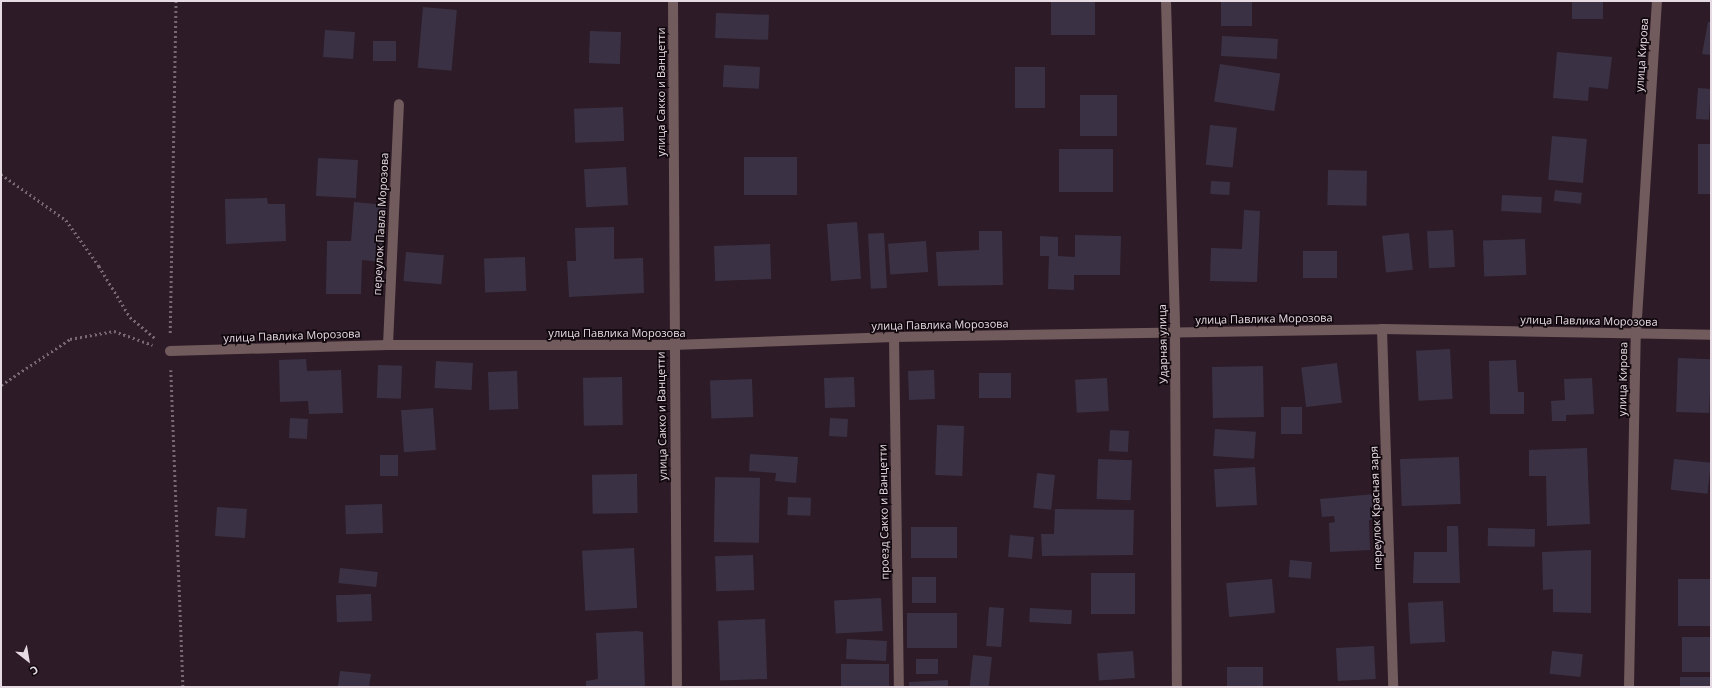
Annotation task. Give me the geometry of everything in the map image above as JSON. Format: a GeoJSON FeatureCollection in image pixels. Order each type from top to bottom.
{"type":"FeatureCollection","features":[{"type":"Feature","properties":{"kind":"street","name":"улица Сакко и Ванцетти"},"geometry":{"type":"LineString","coordinates":[[673,1],[673,345],[677,687]]}},
{"type":"Feature","properties":{"kind":"street","name":"Ударная улица"},"geometry":{"type":"LineString","coordinates":[[1166,1],[1175,333],[1177,687]]}},
{"type":"Feature","properties":{"kind":"street","name":"улица Кирова"},"geometry":{"type":"LineString","coordinates":[[1629,687],[1636,334],[1657,1]]}},
{"type":"Feature","properties":{"kind":"street","name":"переулок Павла Морозова"},"geometry":{"type":"LineString","coordinates":[[388,345],[399,104]]}},
{"type":"Feature","properties":{"kind":"street","name":"улица Павлика Морозова"},"geometry":{"type":"LineString","coordinates":[[170,351],[388,345],[673,345],[894,337],[1382,329],[1711,335]]}},
{"type":"Feature","properties":{"kind":"street","name":"переулок Красная заря"},"geometry":{"type":"LineString","coordinates":[[1382,329],[1393,687]]}},
{"type":"Feature","properties":{"kind":"street","name":"проезд Сакко и Ванцетти"},"geometry":{"type":"LineString","coordinates":[[894,337],[899,687]]}},
{"type":"Feature","properties":{"kind":"path"},"geometry":{"type":"LineString","coordinates":[[1,174],[66,220],[99,266],[130,317],[170,351]]}},
{"type":"Feature","properties":{"kind":"path"},"geometry":{"type":"LineString","coordinates":[[1,385],[70,339],[114,331],[170,351]]}},
{"type":"Feature","properties":{"kind":"building"},"geometry":{"type":"Polygon","coordinates":[[[1051,1],[1095,1],[1095,35],[1051,35],[1051,1]]]}},
{"type":"Feature","properties":{"kind":"building"},"geometry":{"type":"Polygon","coordinates":[[[1221,1],[1252,1],[1252,26],[1221,26],[1221,1]]]}},
{"type":"Feature","properties":{"kind":"building"},"geometry":{"type":"Polygon","coordinates":[[[1572,1],[1603,1],[1603,19],[1572,19],[1572,1]]]}},
{"type":"Feature","properties":{"kind":"building"},"geometry":{"type":"Polygon","coordinates":[[[423,7],[457,10],[452,71],[418,68],[423,7]]]}},
{"type":"Feature","properties":{"kind":"building"},"geometry":{"type":"Polygon","coordinates":[[[716,13],[769,15],[768,40],[715,38],[716,13]]]}},
{"type":"Feature","properties":{"kind":"building"},"geometry":{"type":"Polygon","coordinates":[[[1708,22],[1711,22],[1711,55],[1702,54],[1708,22]]]}},
{"type":"Feature","properties":{"kind":"building"},"geometry":{"type":"Polygon","coordinates":[[[325,30],[355,32],[353,59],[323,57],[325,30]]]}},
{"type":"Feature","properties":{"kind":"building"},"geometry":{"type":"Polygon","coordinates":[[[590,31],[621,32],[620,64],[589,63],[590,31]]]}},
{"type":"Feature","properties":{"kind":"building"},"geometry":{"type":"Polygon","coordinates":[[[1222,36],[1278,39],[1277,59],[1221,56],[1222,36]]]}},
{"type":"Feature","properties":{"kind":"building"},"geometry":{"type":"Polygon","coordinates":[[[373,41],[396,41],[396,61],[373,61],[373,41]]]}},
{"type":"Feature","properties":{"kind":"building"},"geometry":{"type":"Polygon","coordinates":[[[1557,52],[1612,57],[1608,89],[1589,87],[1588,101],[1553,98],[1557,52]]]}},
{"type":"Feature","properties":{"kind":"building"},"geometry":{"type":"Polygon","coordinates":[[[1220,64],[1280,74],[1274,111],[1214,102],[1220,64]]]}},
{"type":"Feature","properties":{"kind":"building"},"geometry":{"type":"Polygon","coordinates":[[[724,65],[760,67],[759,89],[723,87],[724,65]]]}},
{"type":"Feature","properties":{"kind":"building"},"geometry":{"type":"Polygon","coordinates":[[[1015,67],[1045,67],[1045,108],[1015,108],[1015,67]]]}},
{"type":"Feature","properties":{"kind":"building"},"geometry":{"type":"Polygon","coordinates":[[[1698,88],[1711,89],[1709,120],[1696,119],[1698,88]]]}},
{"type":"Feature","properties":{"kind":"building"},"geometry":{"type":"Polygon","coordinates":[[[1080,95],[1117,95],[1117,136],[1080,136],[1080,95]]]}},
{"type":"Feature","properties":{"kind":"building"},"geometry":{"type":"Polygon","coordinates":[[[623,107],[624,141],[575,143],[574,109],[623,107]]]}},
{"type":"Feature","properties":{"kind":"building"},"geometry":{"type":"Polygon","coordinates":[[[1210,125],[1237,128],[1233,168],[1206,165],[1210,125]]]}},
{"type":"Feature","properties":{"kind":"building"},"geometry":{"type":"Polygon","coordinates":[[[1552,136],[1587,139],[1583,183],[1548,180],[1552,136]]]}},
{"type":"Feature","properties":{"kind":"building"},"geometry":{"type":"Polygon","coordinates":[[[1698,144],[1711,144],[1711,194],[1698,194],[1698,144]]]}},
{"type":"Feature","properties":{"kind":"building"},"geometry":{"type":"Polygon","coordinates":[[[1059,149],[1113,149],[1113,192],[1059,192],[1059,149]]]}},
{"type":"Feature","properties":{"kind":"building"},"geometry":{"type":"Polygon","coordinates":[[[744,157],[797,157],[797,195],[744,195],[744,157]]]}},
{"type":"Feature","properties":{"kind":"building"},"geometry":{"type":"Polygon","coordinates":[[[318,158],[358,160],[356,198],[316,196],[318,158]]]}},
{"type":"Feature","properties":{"kind":"building"},"geometry":{"type":"Polygon","coordinates":[[[626,167],[628,205],[586,207],[584,169],[626,167]]]}},
{"type":"Feature","properties":{"kind":"building"},"geometry":{"type":"Polygon","coordinates":[[[1328,170],[1367,171],[1366,206],[1327,205],[1328,170]]]}},
{"type":"Feature","properties":{"kind":"building"},"geometry":{"type":"Polygon","coordinates":[[[1211,181],[1230,182],[1229,195],[1210,194],[1211,181]]]}},
{"type":"Feature","properties":{"kind":"building"},"geometry":{"type":"Polygon","coordinates":[[[1555,190],[1582,193],[1581,204],[1554,201],[1555,190]]]}},
{"type":"Feature","properties":{"kind":"building"},"geometry":{"type":"Polygon","coordinates":[[[1502,195],[1542,197],[1541,213],[1501,211],[1502,195]]]}},
{"type":"Feature","properties":{"kind":"building"},"geometry":{"type":"Polygon","coordinates":[[[267,198],[268,204],[285,204],[286,241],[226,244],[225,199],[267,198]]]}},
{"type":"Feature","properties":{"kind":"building"},"geometry":{"type":"Polygon","coordinates":[[[354,202],[386,205],[382,262],[362,260],[361,294],[326,294],[327,241],[351,241],[354,202]]]}},
{"type":"Feature","properties":{"kind":"building"},"geometry":{"type":"Polygon","coordinates":[[[1244,210],[1260,211],[1257,282],[1210,281],[1211,248],[1242,249],[1244,210]]]}},
{"type":"Feature","properties":{"kind":"building"},"geometry":{"type":"Polygon","coordinates":[[[857,222],[861,279],[831,281],[827,224],[857,222]]]}},
{"type":"Feature","properties":{"kind":"building"},"geometry":{"type":"Polygon","coordinates":[[[614,227],[614,259],[643,258],[644,293],[569,297],[567,261],[576,261],[575,228],[614,227]]]}},
{"type":"Feature","properties":{"kind":"building"},"geometry":{"type":"Polygon","coordinates":[[[1453,230],[1455,267],[1429,268],[1427,231],[1453,230]]]}},
{"type":"Feature","properties":{"kind":"building"},"geometry":{"type":"Polygon","coordinates":[[[979,231],[1002,231],[1003,285],[938,286],[936,252],[979,250],[979,231]]]}},
{"type":"Feature","properties":{"kind":"building"},"geometry":{"type":"Polygon","coordinates":[[[884,233],[887,288],[871,289],[868,234],[884,233]]]}},
{"type":"Feature","properties":{"kind":"building"},"geometry":{"type":"Polygon","coordinates":[[[1409,233],[1413,270],[1386,273],[1382,236],[1409,233]]]}},
{"type":"Feature","properties":{"kind":"building"},"geometry":{"type":"Polygon","coordinates":[[[1075,235],[1121,236],[1120,275],[1074,275],[1074,290],[1048,289],[1049,256],[1040,256],[1040,236],[1058,237],[1058,256],[1075,257],[1075,235]]]}},
{"type":"Feature","properties":{"kind":"building"},"geometry":{"type":"Polygon","coordinates":[[[1525,239],[1526,275],[1484,276],[1483,240],[1525,239]]]}},
{"type":"Feature","properties":{"kind":"building"},"geometry":{"type":"Polygon","coordinates":[[[926,241],[928,272],[890,275],[888,244],[926,241]]]}},
{"type":"Feature","properties":{"kind":"building"},"geometry":{"type":"Polygon","coordinates":[[[770,244],[771,279],[715,281],[714,246],[770,244]]]}},
{"type":"Feature","properties":{"kind":"building"},"geometry":{"type":"Polygon","coordinates":[[[1303,251],[1337,251],[1337,278],[1303,278],[1303,251]]]}},
{"type":"Feature","properties":{"kind":"building"},"geometry":{"type":"Polygon","coordinates":[[[406,252],[444,255],[441,284],[403,281],[406,252]]]}},
{"type":"Feature","properties":{"kind":"building"},"geometry":{"type":"Polygon","coordinates":[[[525,257],[526,291],[485,292],[484,258],[525,257]]]}},
{"type":"Feature","properties":{"kind":"building"},"geometry":{"type":"Polygon","coordinates":[[[1450,349],[1453,399],[1419,401],[1416,351],[1450,349]]]}},
{"type":"Feature","properties":{"kind":"building"},"geometry":{"type":"Polygon","coordinates":[[[1678,358],[1711,359],[1709,413],[1676,412],[1678,358]]]}},
{"type":"Feature","properties":{"kind":"building"},"geometry":{"type":"Polygon","coordinates":[[[306,359],[307,371],[341,370],[343,413],[309,414],[308,401],[280,402],[279,360],[306,359]]]}},
{"type":"Feature","properties":{"kind":"building"},"geometry":{"type":"Polygon","coordinates":[[[1516,360],[1518,392],[1524,392],[1524,414],[1490,414],[1489,361],[1516,360]]]}},
{"type":"Feature","properties":{"kind":"building"},"geometry":{"type":"Polygon","coordinates":[[[436,361],[473,363],[472,390],[435,388],[436,361]]]}},
{"type":"Feature","properties":{"kind":"building"},"geometry":{"type":"Polygon","coordinates":[[[1337,363],[1342,403],[1306,407],[1301,367],[1337,363]]]}},
{"type":"Feature","properties":{"kind":"building"},"geometry":{"type":"Polygon","coordinates":[[[378,365],[402,366],[401,399],[377,398],[378,365]]]}},
{"type":"Feature","properties":{"kind":"building"},"geometry":{"type":"Polygon","coordinates":[[[1263,366],[1264,417],[1213,418],[1212,367],[1263,366]]]}},
{"type":"Feature","properties":{"kind":"building"},"geometry":{"type":"Polygon","coordinates":[[[934,370],[935,399],[909,400],[908,371],[934,370]]]}},
{"type":"Feature","properties":{"kind":"building"},"geometry":{"type":"Polygon","coordinates":[[[517,371],[518,409],[489,410],[488,372],[517,371]]]}},
{"type":"Feature","properties":{"kind":"building"},"geometry":{"type":"Polygon","coordinates":[[[979,373],[1011,373],[1011,398],[979,398],[979,373]]]}},
{"type":"Feature","properties":{"kind":"building"},"geometry":{"type":"Polygon","coordinates":[[[622,377],[623,425],[584,426],[583,378],[622,377]]]}},
{"type":"Feature","properties":{"kind":"building"},"geometry":{"type":"Polygon","coordinates":[[[854,377],[855,407],[825,408],[824,378],[854,377]]]}},
{"type":"Feature","properties":{"kind":"building"},"geometry":{"type":"Polygon","coordinates":[[[1107,378],[1109,411],[1077,413],[1075,380],[1107,378]]]}},
{"type":"Feature","properties":{"kind":"building"},"geometry":{"type":"Polygon","coordinates":[[[1592,378],[1594,414],[1566,415],[1566,421],[1552,421],[1551,401],[1565,400],[1564,379],[1592,378]]]}},
{"type":"Feature","properties":{"kind":"building"},"geometry":{"type":"Polygon","coordinates":[[[752,379],[753,417],[711,418],[710,380],[752,379]]]}},
{"type":"Feature","properties":{"kind":"building"},"geometry":{"type":"Polygon","coordinates":[[[1281,407],[1302,407],[1302,434],[1281,434],[1281,407]]]}},
{"type":"Feature","properties":{"kind":"building"},"geometry":{"type":"Polygon","coordinates":[[[433,408],[436,450],[404,452],[401,410],[433,408]]]}},
{"type":"Feature","properties":{"kind":"building"},"geometry":{"type":"Polygon","coordinates":[[[290,418],[308,419],[307,439],[289,438],[290,418]]]}},
{"type":"Feature","properties":{"kind":"building"},"geometry":{"type":"Polygon","coordinates":[[[830,418],[848,419],[847,437],[829,436],[830,418]]]}},
{"type":"Feature","properties":{"kind":"building"},"geometry":{"type":"Polygon","coordinates":[[[937,425],[964,426],[962,476],[935,475],[937,425]]]}},
{"type":"Feature","properties":{"kind":"building"},"geometry":{"type":"Polygon","coordinates":[[[1215,429],[1256,432],[1254,459],[1213,456],[1215,429]]]}},
{"type":"Feature","properties":{"kind":"building"},"geometry":{"type":"Polygon","coordinates":[[[1110,430],[1129,431],[1128,452],[1109,451],[1110,430]]]}},
{"type":"Feature","properties":{"kind":"building"},"geometry":{"type":"Polygon","coordinates":[[[1587,448],[1590,524],[1547,526],[1546,476],[1529,476],[1529,450],[1587,448]]]}},
{"type":"Feature","properties":{"kind":"building"},"geometry":{"type":"Polygon","coordinates":[[[750,454],[798,457],[796,483],[775,481],[776,473],[749,471],[750,454]]]}},
{"type":"Feature","properties":{"kind":"building"},"geometry":{"type":"Polygon","coordinates":[[[380,455],[398,455],[398,476],[380,476],[380,455]]]}},
{"type":"Feature","properties":{"kind":"building"},"geometry":{"type":"Polygon","coordinates":[[[1459,457],[1461,504],[1402,506],[1400,459],[1459,457]]]}},
{"type":"Feature","properties":{"kind":"building"},"geometry":{"type":"Polygon","coordinates":[[[1098,459],[1132,460],[1131,500],[1097,499],[1098,459]]]}},
{"type":"Feature","properties":{"kind":"building"},"geometry":{"type":"Polygon","coordinates":[[[1674,459],[1711,463],[1708,494],[1671,490],[1674,459]]]}},
{"type":"Feature","properties":{"kind":"building"},"geometry":{"type":"Polygon","coordinates":[[[1255,467],[1257,505],[1216,507],[1214,469],[1255,467]]]}},
{"type":"Feature","properties":{"kind":"building"},"geometry":{"type":"Polygon","coordinates":[[[1037,473],[1055,475],[1051,510],[1033,508],[1037,473]]]}},
{"type":"Feature","properties":{"kind":"building"},"geometry":{"type":"Polygon","coordinates":[[[637,474],[638,513],[593,514],[592,475],[637,474]]]}},
{"type":"Feature","properties":{"kind":"building"},"geometry":{"type":"Polygon","coordinates":[[[715,477],[760,478],[759,543],[714,542],[715,477]]]}},
{"type":"Feature","properties":{"kind":"building"},"geometry":{"type":"Polygon","coordinates":[[[1374,494],[1376,519],[1369,520],[1370,550],[1330,552],[1329,523],[1335,522],[1334,516],[1322,517],[1320,499],[1374,494]]]}},
{"type":"Feature","properties":{"kind":"building"},"geometry":{"type":"Polygon","coordinates":[[[788,497],[811,498],[810,516],[787,515],[788,497]]]}},
{"type":"Feature","properties":{"kind":"building"},"geometry":{"type":"Polygon","coordinates":[[[382,504],[383,533],[346,534],[345,505],[382,504]]]}},
{"type":"Feature","properties":{"kind":"building"},"geometry":{"type":"Polygon","coordinates":[[[217,507],[247,509],[245,538],[215,536],[217,507]]]}},
{"type":"Feature","properties":{"kind":"building"},"geometry":{"type":"Polygon","coordinates":[[[1055,509],[1134,510],[1133,555],[1042,556],[1041,534],[1054,534],[1055,509]]]}},
{"type":"Feature","properties":{"kind":"building"},"geometry":{"type":"Polygon","coordinates":[[[1447,526],[1458,526],[1460,583],[1413,583],[1414,552],[1447,552],[1447,526]]]}},
{"type":"Feature","properties":{"kind":"building"},"geometry":{"type":"Polygon","coordinates":[[[911,527],[957,527],[957,558],[911,558],[911,527]]]}},
{"type":"Feature","properties":{"kind":"building"},"geometry":{"type":"Polygon","coordinates":[[[1488,528],[1535,529],[1535,547],[1488,546],[1488,528]]]}},
{"type":"Feature","properties":{"kind":"building"},"geometry":{"type":"Polygon","coordinates":[[[1010,535],[1034,537],[1032,559],[1008,557],[1010,535]]]}},
{"type":"Feature","properties":{"kind":"building"},"geometry":{"type":"Polygon","coordinates":[[[634,548],[637,608],[585,611],[582,551],[634,548]]]}},
{"type":"Feature","properties":{"kind":"building"},"geometry":{"type":"Polygon","coordinates":[[[1591,550],[1591,613],[1553,612],[1553,589],[1543,590],[1542,552],[1591,550]]]}},
{"type":"Feature","properties":{"kind":"building"},"geometry":{"type":"Polygon","coordinates":[[[753,555],[754,590],[716,591],[715,556],[753,555]]]}},
{"type":"Feature","properties":{"kind":"building"},"geometry":{"type":"Polygon","coordinates":[[[1290,560],[1312,562],[1310,579],[1289,577],[1290,560]]]}},
{"type":"Feature","properties":{"kind":"building"},"geometry":{"type":"Polygon","coordinates":[[[340,568],[378,572],[376,587],[338,583],[340,568]]]}},
{"type":"Feature","properties":{"kind":"building"},"geometry":{"type":"Polygon","coordinates":[[[1091,573],[1135,573],[1135,614],[1091,614],[1091,573]]]}},
{"type":"Feature","properties":{"kind":"building"},"geometry":{"type":"Polygon","coordinates":[[[912,577],[936,577],[936,603],[912,603],[912,577]]]}},
{"type":"Feature","properties":{"kind":"building"},"geometry":{"type":"Polygon","coordinates":[[[1272,579],[1275,613],[1229,617],[1226,583],[1272,579]]]}},
{"type":"Feature","properties":{"kind":"building"},"geometry":{"type":"Polygon","coordinates":[[[1678,579],[1711,579],[1711,626],[1678,626],[1678,579]]]}},
{"type":"Feature","properties":{"kind":"building"},"geometry":{"type":"Polygon","coordinates":[[[371,594],[372,621],[337,622],[336,595],[371,594]]]}},
{"type":"Feature","properties":{"kind":"building"},"geometry":{"type":"Polygon","coordinates":[[[881,598],[883,631],[836,633],[834,600],[881,598]]]}},
{"type":"Feature","properties":{"kind":"building"},"geometry":{"type":"Polygon","coordinates":[[[1443,601],[1445,642],[1410,644],[1408,603],[1443,601]]]}},
{"type":"Feature","properties":{"kind":"building"},"geometry":{"type":"Polygon","coordinates":[[[989,607],[1004,608],[1001,647],[986,646],[989,607]]]}},
{"type":"Feature","properties":{"kind":"building"},"geometry":{"type":"Polygon","coordinates":[[[1030,608],[1072,610],[1071,624],[1029,622],[1030,608]]]}},
{"type":"Feature","properties":{"kind":"building"},"geometry":{"type":"Polygon","coordinates":[[[907,613],[957,613],[957,648],[907,648],[907,613]]]}},
{"type":"Feature","properties":{"kind":"building"},"geometry":{"type":"Polygon","coordinates":[[[765,619],[767,679],[720,681],[718,621],[765,619]]]}},
{"type":"Feature","properties":{"kind":"building"},"geometry":{"type":"Polygon","coordinates":[[[643,632],[645,687],[586,687],[586,681],[598,679],[596,633],[643,632]]]}},
{"type":"Feature","properties":{"kind":"building"},"geometry":{"type":"Polygon","coordinates":[[[1682,637],[1711,637],[1711,672],[1682,672],[1682,637]]]}},
{"type":"Feature","properties":{"kind":"building"},"geometry":{"type":"Polygon","coordinates":[[[847,639],[887,641],[886,661],[846,659],[847,639]]]}},
{"type":"Feature","properties":{"kind":"building"},"geometry":{"type":"Polygon","coordinates":[[[1374,646],[1376,679],[1338,681],[1336,648],[1374,646]]]}},
{"type":"Feature","properties":{"kind":"building"},"geometry":{"type":"Polygon","coordinates":[[[1133,651],[1135,678],[1099,680],[1097,654],[1133,651]]]}},
{"type":"Feature","properties":{"kind":"building"},"geometry":{"type":"Polygon","coordinates":[[[1552,651],[1583,654],[1580,677],[1550,674],[1552,651]]]}},
{"type":"Feature","properties":{"kind":"building"},"geometry":{"type":"Polygon","coordinates":[[[973,655],[992,657],[989,687],[970,687],[973,655]]]}},
{"type":"Feature","properties":{"kind":"building"},"geometry":{"type":"Polygon","coordinates":[[[916,659],[938,659],[938,674],[916,674],[916,659]]]}},
{"type":"Feature","properties":{"kind":"building"},"geometry":{"type":"Polygon","coordinates":[[[841,664],[889,664],[889,687],[841,687],[841,664]]]}},
{"type":"Feature","properties":{"kind":"building"},"geometry":{"type":"Polygon","coordinates":[[[1227,667],[1263,667],[1263,687],[1227,687],[1227,667]]]}},
{"type":"Feature","properties":{"kind":"building"},"geometry":{"type":"Polygon","coordinates":[[[340,671],[371,674],[369,687],[338,687],[340,671]]]}},
{"type":"Feature","properties":{"kind":"building"},"geometry":{"type":"Polygon","coordinates":[[[1680,677],[1711,677],[1711,687],[1680,687],[1680,677]]]}},
{"type":"Feature","properties":{"kind":"building"},"geometry":{"type":"Polygon","coordinates":[[[948,680],[948,687],[909,687],[909,682],[948,680]]]}}]}
